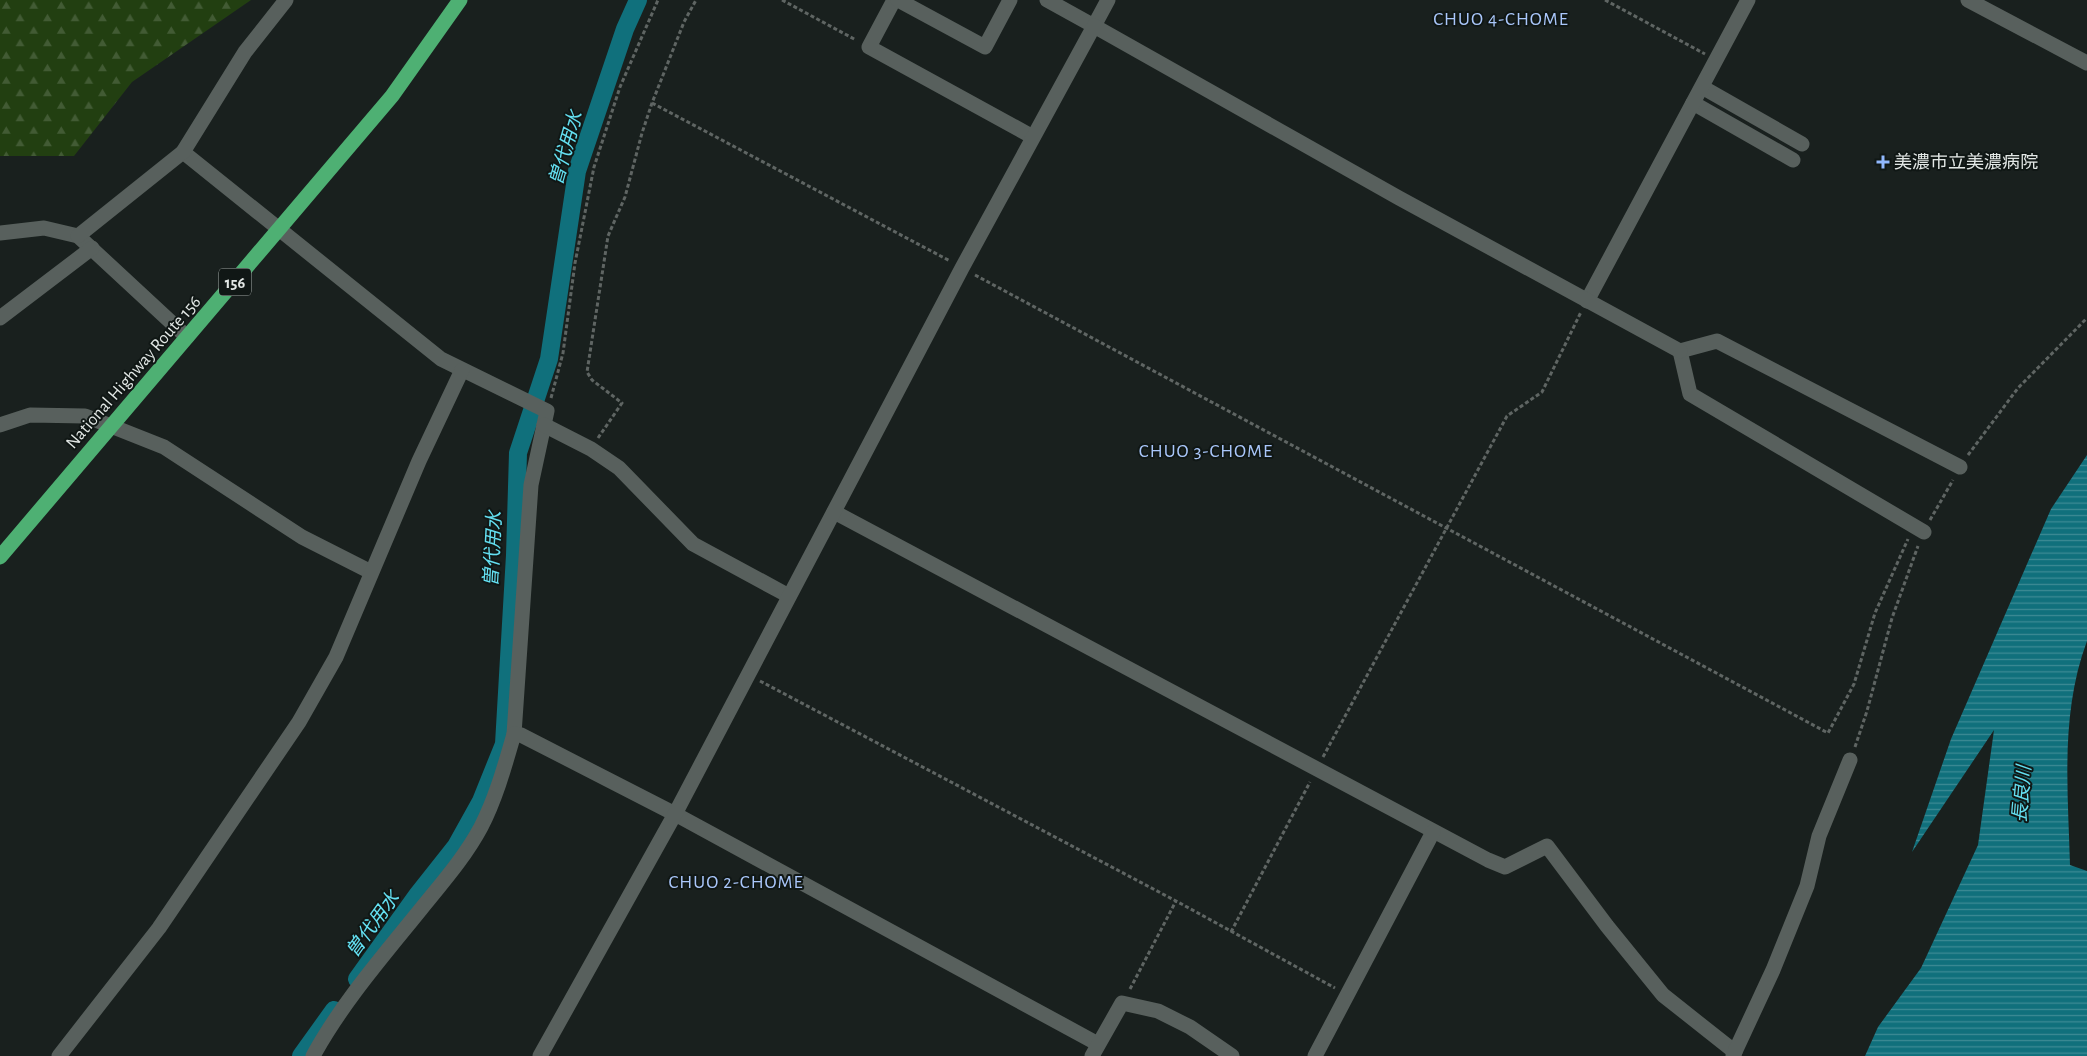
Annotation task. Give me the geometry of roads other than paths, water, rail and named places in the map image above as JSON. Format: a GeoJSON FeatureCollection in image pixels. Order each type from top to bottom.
{"type":"FeatureCollection","features":[{"type":"Feature","properties":{"kind":"highway","name":"National Highway Route 156"},"geometry":{"type":"LineString","coordinates":[[0,557],[392,96],[460,0]]}},
{"type":"Feature","properties":{"kind":"street"},"geometry":{"type":"LineString","coordinates":[[78,236],[183,152],[245,52],[286,0]]}},
{"type":"Feature","properties":{"kind":"street"},"geometry":{"type":"LineString","coordinates":[[894,0],[869,47],[1034,136]]}},
{"type":"Feature","properties":{"kind":"street"},"geometry":{"type":"LineString","coordinates":[[898,0],[985,47],[1010,0]]}},
{"type":"Feature","properties":{"kind":"street"},"geometry":{"type":"LineString","coordinates":[[1047,0],[1680,351],[1717,341],[1960,467]]}},
{"type":"Feature","properties":{"kind":"street"},"geometry":{"type":"LineString","coordinates":[[540,1056],[675,814],[962,268],[1108,0]]}},
{"type":"Feature","properties":{"kind":"street"},"geometry":{"type":"LineString","coordinates":[[1587,300],[1748,0]]}},
{"type":"Feature","properties":{"kind":"street"},"geometry":{"type":"LineString","coordinates":[[1968,0],[2087,63]]}},
{"type":"Feature","properties":{"kind":"street"},"geometry":{"type":"LineString","coordinates":[[1702,87],[1802,144]]}},
{"type":"Feature","properties":{"kind":"street"},"geometry":{"type":"LineString","coordinates":[[1693,103],[1793,160]]}},
{"type":"Feature","properties":{"kind":"street"},"geometry":{"type":"LineString","coordinates":[[183,152],[441,359],[525,399],[546,418],[619,468],[693,544],[789,596]]}},
{"type":"Feature","properties":{"kind":"street"},"geometry":{"type":"LineString","coordinates":[[0,233],[44,228],[78,236],[187,337]]}},
{"type":"Feature","properties":{"kind":"street"},"geometry":{"type":"LineString","coordinates":[[0,318],[92,248]]}},
{"type":"Feature","properties":{"kind":"street"},"geometry":{"type":"LineString","coordinates":[[1680,351],[1690,394],[1918,530]]}},
{"type":"Feature","properties":{"kind":"street"},"geometry":{"type":"LineString","coordinates":[[59,1056],[159,928],[299,722],[336,657],[419,461],[462,370]]}},
{"type":"Feature","properties":{"kind":"street"},"geometry":{"type":"LineString","coordinates":[[0,425],[30,415],[85,416],[164,447],[302,537],[371,572]]}},
{"type":"Feature","properties":{"kind":"street"},"geometry":{"type":"LineString","coordinates":[[313,1056],[339,1015],[384,954],[458,864],[476,834],[503,772],[514,734],[531,485],[546,418]]}},
{"type":"Feature","properties":{"kind":"street"},"geometry":{"type":"LineString","coordinates":[[834,512],[1433,832],[1505,867],[1547,846],[1607,926],[1663,995],[1734,1054],[1773,970],[1807,886],[1819,836],[1850,760]]}},
{"type":"Feature","properties":{"kind":"street"},"geometry":{"type":"LineString","coordinates":[[514,734],[520,735],[675,814],[1095,1050],[1122,1003],[1158,1011],[1190,1027],[1232,1056]]}},
{"type":"Feature","properties":{"kind":"street"},"geometry":{"type":"LineString","coordinates":[[1315,1056],[1433,832]]}},
{"type":"Feature","properties":{"kind":"water","name":"長良川"},"geometry":{"type":"Polygon","coordinates":[[[2087,455],[2087,641],[2078,668],[2069,724],[2067,781],[2070,865],[2087,871],[2087,1056],[1865,1056],[1878,1027],[1921,968],[1978,845],[1994,730],[1912,852],[1951,739],[2051,509],[2087,455]]]}},
{"type":"Feature","properties":{"kind":"waterway","name":"曽代用水"},"geometry":{"type":"LineString","coordinates":[[357,979],[418,894],[456,846],[481,801],[504,744],[515,555],[518,453],[549,359],[577,171],[625,29],[638,0]]}},
{"type":"Feature","properties":{"kind":"waterway","name":"曽代用水"},"geometry":{"type":"LineString","coordinates":[[301,1056],[334,1010]]}},
{"type":"Feature","properties":{"kind":"place","name":"美濃市立美濃病院"},"geometry":{"type":"Point","coordinates":[1883,162]}},
{"type":"Feature","properties":{"kind":"district","name":"CHUO 4-CHOME"},"geometry":{"type":"Point","coordinates":[1501,18]}},
{"type":"Feature","properties":{"kind":"district","name":"CHUO 3-CHOME"},"geometry":{"type":"Point","coordinates":[1206,450]}},
{"type":"Feature","properties":{"kind":"district","name":"CHUO 2-CHOME"},"geometry":{"type":"Point","coordinates":[736,881]}}]}
